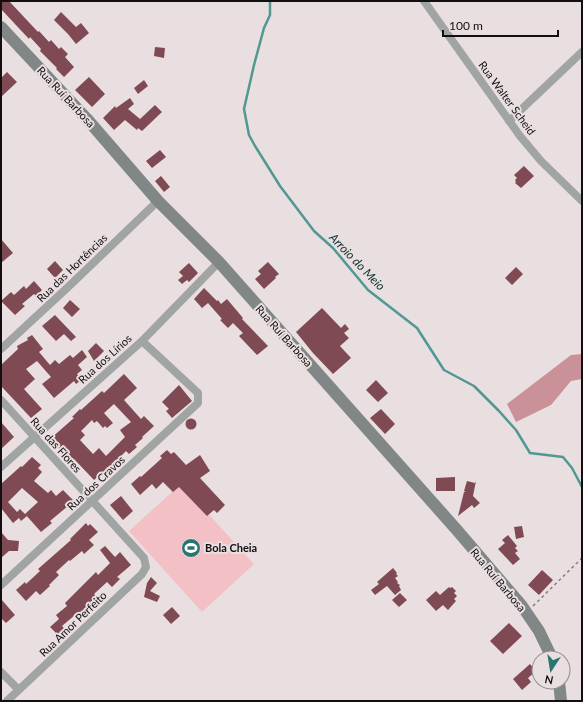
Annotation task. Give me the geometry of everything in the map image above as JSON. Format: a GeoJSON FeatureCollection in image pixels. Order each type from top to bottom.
{"type":"FeatureCollection","features":[{"type":"Feature","properties":{"kind":"main road","name":"Rua Ruí Barbosa"},"geometry":{"type":"LineString","coordinates":[[1,27],[87,119],[158,200],[219,262],[456,529],[526,613],[539,631],[548,650]]}},
{"type":"Feature","properties":{"kind":"main road"},"geometry":{"type":"LineString","coordinates":[[560,690],[561,701]]}},
{"type":"Feature","properties":{"kind":"street","name":"Rua Walter Scheid"},"geometry":{"type":"LineString","coordinates":[[424,1],[509,121],[540,161],[582,201]]}},
{"type":"Feature","properties":{"kind":"street"},"geometry":{"type":"LineString","coordinates":[[509,121],[582,52]]}},
{"type":"Feature","properties":{"kind":"street","name":"Rua das Hortências"},"geometry":{"type":"LineString","coordinates":[[1,350],[158,200]]}},
{"type":"Feature","properties":{"kind":"street","name":"Rua dos Lírios"},"geometry":{"type":"LineString","coordinates":[[1,467],[142,341],[219,262]]}},
{"type":"Feature","properties":{"kind":"street","name":"Rua dos Cravos"},"geometry":{"type":"LineString","coordinates":[[1,585],[198,403],[198,393],[142,341]]}},
{"type":"Feature","properties":{"kind":"street","name":"Rua das Flores"},"geometry":{"type":"LineString","coordinates":[[1,400],[144,558]]}},
{"type":"Feature","properties":{"kind":"street","name":"Rua Amor Perfeito"},"geometry":{"type":"LineString","coordinates":[[7,701],[142,574],[146,566],[144,558]]}},
{"type":"Feature","properties":{"kind":"street"},"geometry":{"type":"LineString","coordinates":[[1,672],[19,690]]}},
{"type":"Feature","properties":{"kind":"path"},"geometry":{"type":"LineString","coordinates":[[526,613],[582,558]]}},
{"type":"Feature","properties":{"kind":"shaded area"},"geometry":{"type":"Polygon","coordinates":[[[582,354],[582,379],[571,381],[551,405],[516,422],[507,404],[571,355],[582,354]]]}},
{"type":"Feature","properties":{"kind":"shaded area","name":"Bola Cheia"},"geometry":{"type":"Polygon","coordinates":[[[181,484],[254,564],[202,612],[129,531],[181,484]]]}},
{"type":"Feature","properties":{"kind":"building"},"geometry":{"type":"Polygon","coordinates":[[[1,1],[9,1],[49,42],[51,40],[59,49],[61,47],[68,54],[65,57],[74,67],[64,77],[40,51],[41,49],[30,37],[29,39],[1,9],[1,1]]]}},
{"type":"Feature","properties":{"kind":"building"},"geometry":{"type":"Polygon","coordinates":[[[61,12],[76,27],[81,23],[89,33],[76,44],[54,20],[61,12]]]}},
{"type":"Feature","properties":{"kind":"building"},"geometry":{"type":"Polygon","coordinates":[[[155,47],[165,48],[164,58],[154,56],[155,47]]]}},
{"type":"Feature","properties":{"kind":"building"},"geometry":{"type":"Polygon","coordinates":[[[7,72],[17,82],[1,97],[1,78],[7,72]]]}},
{"type":"Feature","properties":{"kind":"building"},"geometry":{"type":"Polygon","coordinates":[[[89,77],[105,94],[92,107],[75,90],[89,77]]]}},
{"type":"Feature","properties":{"kind":"building"},"geometry":{"type":"Polygon","coordinates":[[[144,80],[148,86],[138,94],[134,88],[144,80]]]}},
{"type":"Feature","properties":{"kind":"building"},"geometry":{"type":"Polygon","coordinates":[[[130,98],[134,104],[128,109],[140,119],[155,105],[162,112],[142,131],[138,128],[137,130],[125,120],[114,130],[103,118],[115,106],[116,108],[130,98]]]}},
{"type":"Feature","properties":{"kind":"building"},"geometry":{"type":"Polygon","coordinates":[[[160,150],[166,157],[152,168],[146,161],[160,150]]]}},
{"type":"Feature","properties":{"kind":"building"},"geometry":{"type":"Polygon","coordinates":[[[524,166],[534,176],[521,188],[515,183],[517,178],[514,175],[524,166]]]}},
{"type":"Feature","properties":{"kind":"building"},"geometry":{"type":"Polygon","coordinates":[[[161,176],[170,187],[164,192],[155,181],[161,176]]]}},
{"type":"Feature","properties":{"kind":"building"},"geometry":{"type":"Polygon","coordinates":[[[1,239],[13,253],[1,263],[1,239]]]}},
{"type":"Feature","properties":{"kind":"building"},"geometry":{"type":"Polygon","coordinates":[[[55,261],[63,270],[55,278],[47,269],[55,261]]]}},
{"type":"Feature","properties":{"kind":"building"},"geometry":{"type":"Polygon","coordinates":[[[268,262],[279,274],[264,289],[255,279],[261,274],[258,271],[268,262]]]}},
{"type":"Feature","properties":{"kind":"building"},"geometry":{"type":"Polygon","coordinates":[[[189,263],[198,273],[189,282],[187,280],[182,284],[178,280],[183,276],[179,272],[189,263]]]}},
{"type":"Feature","properties":{"kind":"building"},"geometry":{"type":"Polygon","coordinates":[[[516,267],[523,274],[512,285],[505,278],[516,267]]]}},
{"type":"Feature","properties":{"kind":"building"},"geometry":{"type":"Polygon","coordinates":[[[34,281],[42,290],[36,296],[34,294],[22,304],[25,306],[15,315],[1,301],[11,292],[14,295],[24,286],[26,289],[34,281]]]}},
{"type":"Feature","properties":{"kind":"building"},"geometry":{"type":"Polygon","coordinates":[[[204,288],[221,304],[227,299],[243,318],[242,319],[268,346],[257,355],[239,336],[243,333],[233,323],[228,328],[220,320],[222,319],[208,303],[202,308],[194,299],[204,288]]]}},
{"type":"Feature","properties":{"kind":"building"},"geometry":{"type":"Polygon","coordinates":[[[70,300],[80,309],[72,317],[63,308],[70,300]]]}},
{"type":"Feature","properties":{"kind":"building"},"geometry":{"type":"Polygon","coordinates":[[[322,308],[341,328],[345,324],[349,329],[344,333],[349,338],[340,346],[351,358],[333,374],[296,332],[322,308]]]}},
{"type":"Feature","properties":{"kind":"building"},"geometry":{"type":"Polygon","coordinates":[[[55,315],[76,337],[71,341],[64,334],[56,341],[42,326],[55,315]]]}},
{"type":"Feature","properties":{"kind":"building"},"geometry":{"type":"Polygon","coordinates":[[[32,335],[43,349],[39,352],[50,365],[55,360],[59,364],[70,355],[73,358],[82,350],[87,357],[78,365],[82,370],[77,374],[81,380],[76,384],[74,381],[54,398],[42,384],[51,377],[37,361],[26,369],[35,379],[24,389],[42,409],[31,418],[1,386],[1,365],[18,349],[17,346],[28,340],[27,338],[32,335]]]}},
{"type":"Feature","properties":{"kind":"building"},"geometry":{"type":"Polygon","coordinates":[[[96,343],[104,351],[94,361],[88,351],[96,343]]]}},
{"type":"Feature","properties":{"kind":"building"},"geometry":{"type":"Polygon","coordinates":[[[124,374],[137,388],[124,400],[141,419],[144,416],[154,426],[135,445],[137,447],[129,454],[126,451],[94,480],[74,459],[71,461],[50,439],[74,418],[72,417],[80,409],[81,410],[102,391],[104,393],[124,374]],[[114,404],[104,413],[113,423],[107,428],[105,426],[103,428],[97,421],[94,423],[92,420],[81,431],[85,435],[80,440],[93,454],[99,448],[106,456],[125,437],[120,430],[131,422],[114,404]]]}},
{"type":"Feature","properties":{"kind":"building"},"geometry":{"type":"Polygon","coordinates":[[[376,380],[388,393],[378,402],[366,390],[376,380]]]}},
{"type":"Feature","properties":{"kind":"building"},"geometry":{"type":"Polygon","coordinates":[[[179,385],[192,401],[172,418],[166,411],[169,409],[162,402],[179,385]]]}},
{"type":"Feature","properties":{"kind":"building"},"geometry":{"type":"Polygon","coordinates":[[[381,409],[395,424],[385,434],[370,418],[381,409]]]}},
{"type":"Feature","properties":{"kind":"building"},"geometry":{"type":"Polygon","coordinates":[[[189,419],[193,419],[195,420],[195,428],[189,429],[186,426],[186,422],[189,419]]]}},
{"type":"Feature","properties":{"kind":"building"},"geometry":{"type":"Polygon","coordinates":[[[1,422],[14,437],[1,449],[1,422]]]}},
{"type":"Feature","properties":{"kind":"building"},"geometry":{"type":"Polygon","coordinates":[[[167,450],[171,454],[174,452],[186,465],[200,455],[210,471],[200,478],[225,505],[217,513],[214,510],[207,516],[179,487],[173,492],[163,482],[156,489],[152,484],[140,495],[131,484],[162,458],[160,456],[167,450]]]}},
{"type":"Feature","properties":{"kind":"building"},"geometry":{"type":"Polygon","coordinates":[[[32,457],[41,465],[38,468],[42,472],[34,481],[48,493],[51,490],[56,496],[63,490],[74,501],[50,521],[52,523],[41,532],[27,516],[21,521],[19,518],[13,523],[1,508],[1,484],[32,457]],[[22,488],[8,502],[17,512],[20,509],[25,514],[38,502],[22,488]]]}},
{"type":"Feature","properties":{"kind":"building"},"geometry":{"type":"Polygon","coordinates":[[[455,477],[455,491],[436,491],[436,478],[455,477]]]}},
{"type":"Feature","properties":{"kind":"building"},"geometry":{"type":"Polygon","coordinates":[[[467,481],[475,483],[476,481],[473,496],[480,503],[474,508],[472,505],[458,516],[464,492],[466,491],[464,491],[467,481]]]}},
{"type":"Feature","properties":{"kind":"building"},"geometry":{"type":"Polygon","coordinates":[[[121,496],[133,511],[123,520],[110,505],[121,496]]]}},
{"type":"Feature","properties":{"kind":"building"},"geometry":{"type":"Polygon","coordinates":[[[86,523],[88,526],[90,524],[98,532],[89,540],[94,545],[84,554],[82,551],[70,561],[69,560],[56,572],[59,575],[49,585],[50,586],[40,595],[36,591],[26,601],[16,590],[25,582],[26,584],[40,571],[38,569],[71,540],[70,539],[86,523]]]}},
{"type":"Feature","properties":{"kind":"building"},"geometry":{"type":"Polygon","coordinates":[[[522,526],[524,537],[516,539],[514,527],[522,526]]]}},
{"type":"Feature","properties":{"kind":"building"},"geometry":{"type":"Polygon","coordinates":[[[1,532],[8,540],[19,541],[18,551],[9,551],[1,558],[1,532]]]}},
{"type":"Feature","properties":{"kind":"building"},"geometry":{"type":"Polygon","coordinates":[[[508,535],[517,546],[515,548],[518,551],[515,553],[520,559],[513,565],[498,549],[505,543],[502,540],[508,535]]]}},
{"type":"Feature","properties":{"kind":"building"},"geometry":{"type":"Polygon","coordinates":[[[105,546],[115,557],[120,552],[131,565],[117,577],[120,579],[112,587],[107,582],[94,594],[98,598],[78,618],[75,615],[62,626],[65,629],[58,635],[50,627],[59,619],[56,615],[67,606],[65,603],[96,572],[98,575],[110,563],[100,550],[105,546]]]}},
{"type":"Feature","properties":{"kind":"building"},"geometry":{"type":"Polygon","coordinates":[[[393,568],[397,573],[396,574],[398,576],[395,578],[398,582],[397,583],[400,585],[401,590],[395,595],[387,586],[375,595],[371,590],[379,584],[377,582],[393,568]]]}},
{"type":"Feature","properties":{"kind":"building"},"geometry":{"type":"Polygon","coordinates":[[[542,570],[553,580],[539,595],[528,585],[542,570]]]}},
{"type":"Feature","properties":{"kind":"building"},"geometry":{"type":"Polygon","coordinates":[[[151,577],[157,583],[150,591],[160,596],[157,602],[144,597],[147,583],[151,577]]]}},
{"type":"Feature","properties":{"kind":"building"},"geometry":{"type":"Polygon","coordinates":[[[449,587],[452,587],[456,591],[454,593],[457,596],[454,599],[456,601],[448,610],[443,605],[436,611],[426,600],[436,591],[440,595],[449,587]]]}},
{"type":"Feature","properties":{"kind":"building"},"geometry":{"type":"Polygon","coordinates":[[[400,593],[407,600],[399,607],[392,600],[400,593]]]}},
{"type":"Feature","properties":{"kind":"building"},"geometry":{"type":"Polygon","coordinates":[[[1,599],[15,615],[6,623],[1,618],[1,599]]]}},
{"type":"Feature","properties":{"kind":"building"},"geometry":{"type":"Polygon","coordinates":[[[172,607],[180,616],[171,624],[163,615],[172,607]]]}},
{"type":"Feature","properties":{"kind":"building"},"geometry":{"type":"Polygon","coordinates":[[[509,623],[522,636],[503,654],[490,641],[509,623]]]}},
{"type":"Feature","properties":{"kind":"building"},"geometry":{"type":"Polygon","coordinates":[[[530,664],[531,665],[531,675],[528,678],[531,682],[522,690],[513,679],[530,664]]]}},
{"type":"Feature","properties":{"kind":"waterway","name":"Arroio do Meio"},"geometry":{"type":"LineString","coordinates":[[270,1],[270,15],[264,28],[244,109],[249,135],[280,186],[314,231],[333,248],[368,290],[417,328],[444,370],[474,386],[516,430],[530,453],[563,457],[572,468],[582,487]]}},
{"type":"Feature","properties":{"kind":"place","name":"Bola Cheia"},"geometry":{"type":"Point","coordinates":[191,548]}}]}
